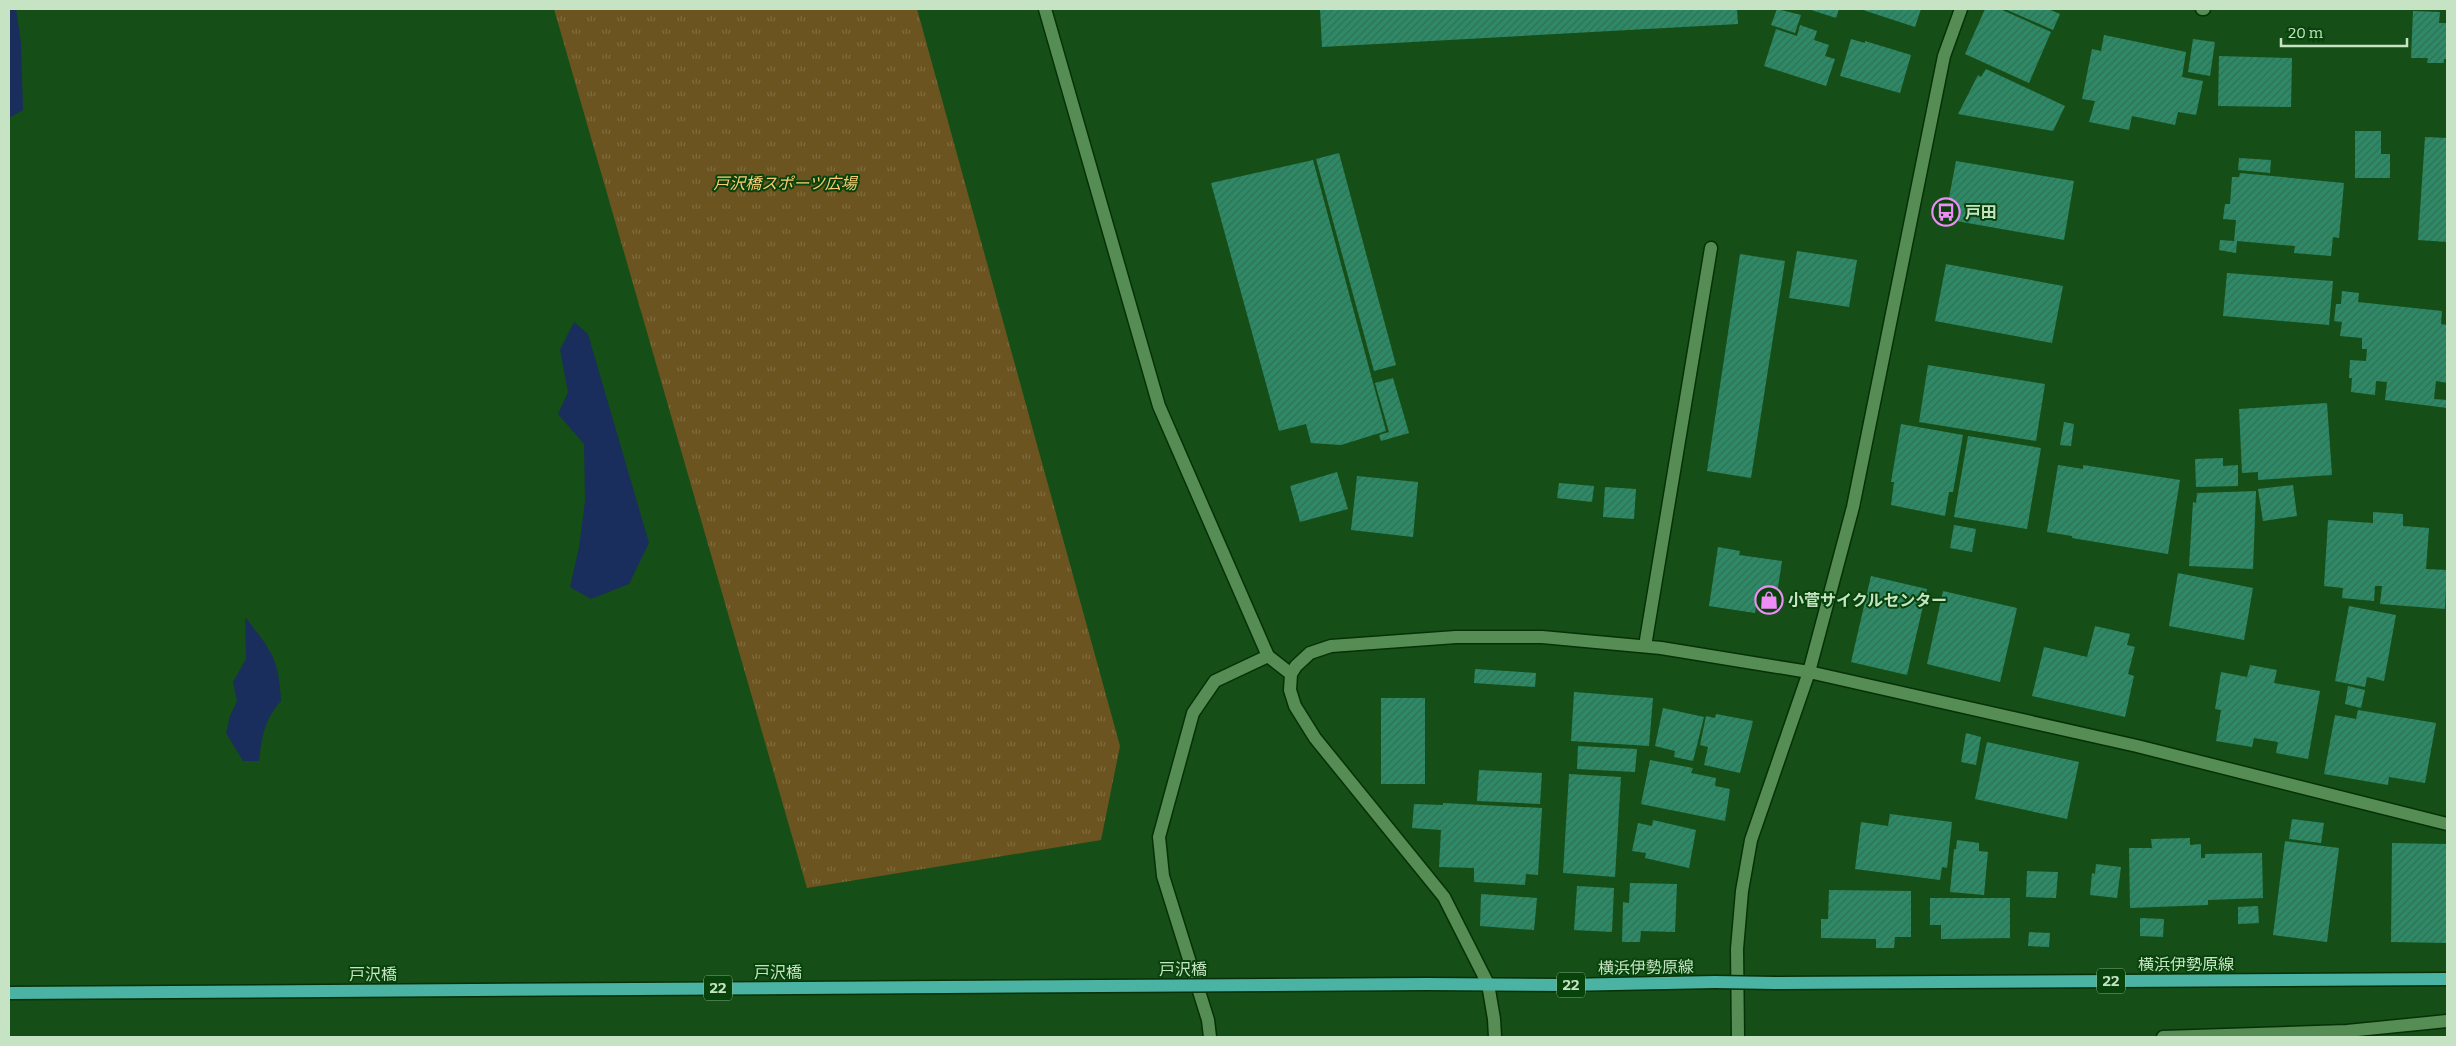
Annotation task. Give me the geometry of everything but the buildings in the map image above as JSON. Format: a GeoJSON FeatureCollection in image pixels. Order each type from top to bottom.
{"type":"FeatureCollection","features":[{"type":"Feature","properties":{"kind":"main road","name":"横浜伊勢原線"},"geometry":{"type":"LineString","coordinates":[[1427,984],[2447,979]]}},
{"type":"Feature","properties":{"kind":"main road","name":"戸沢橋"},"geometry":{"type":"LineString","coordinates":[[9,993],[1427,984]]}},
{"type":"Feature","properties":{"kind":"street"},"geometry":{"type":"LineString","coordinates":[[1045,9],[1159,406],[1268,656],[1291,674]]}},
{"type":"Feature","properties":{"kind":"street"},"geometry":{"type":"LineString","coordinates":[[1738,1037],[1737,949],[1742,891],[1751,840],[1809,672],[1853,507],[1944,56],[1961,9]]}},
{"type":"Feature","properties":{"kind":"street"},"geometry":{"type":"LineString","coordinates":[[1645,646],[1711,248]]}},
{"type":"Feature","properties":{"kind":"street"},"geometry":{"type":"LineString","coordinates":[[1495,1037],[1488,984],[1444,897],[1315,738],[1295,706],[1290,690],[1291,674],[1296,666],[1310,653],[1331,646],[1456,637],[1542,637],[1645,646],[1809,672],[2138,746],[2447,824]]}},
{"type":"Feature","properties":{"kind":"street"},"geometry":{"type":"LineString","coordinates":[[1210,1037],[1208,1020],[1163,876],[1159,837],[1193,713],[1215,681],[1268,656]]}},
{"type":"Feature","properties":{"kind":"street"},"geometry":{"type":"LineString","coordinates":[[2163,1037],[2347,1031],[2447,1021]]}},
{"type":"Feature","properties":{"kind":"green space","name":"戸沢橋スポーツ広場"},"geometry":{"type":"Polygon","coordinates":[[[554,9],[917,9],[1120,746],[1101,840],[807,888],[554,9]]]}},
{"type":"Feature","properties":{"kind":"water"},"geometry":{"type":"Polygon","coordinates":[[[9,9],[16,9],[21,43],[23,110],[9,118],[9,9]]]}},
{"type":"Feature","properties":{"kind":"water"},"geometry":{"type":"Polygon","coordinates":[[[574,322],[588,334],[649,543],[629,584],[591,599],[570,587],[579,547],[585,501],[584,444],[558,414],[568,392],[560,350],[574,322]]]}},
{"type":"Feature","properties":{"kind":"water"},"geometry":{"type":"Polygon","coordinates":[[[245,617],[272,655],[276,664],[280,686],[281,701],[267,722],[259,761],[243,761],[226,733],[230,716],[237,701],[233,682],[246,659],[245,617]]]}},
{"type":"Feature","properties":{"kind":"place","name":"戸田"},"geometry":{"type":"Point","coordinates":[1946,212]}},
{"type":"Feature","properties":{"kind":"place","name":"小菅サイクルセンター"},"geometry":{"type":"Point","coordinates":[1769,600]}}]}
